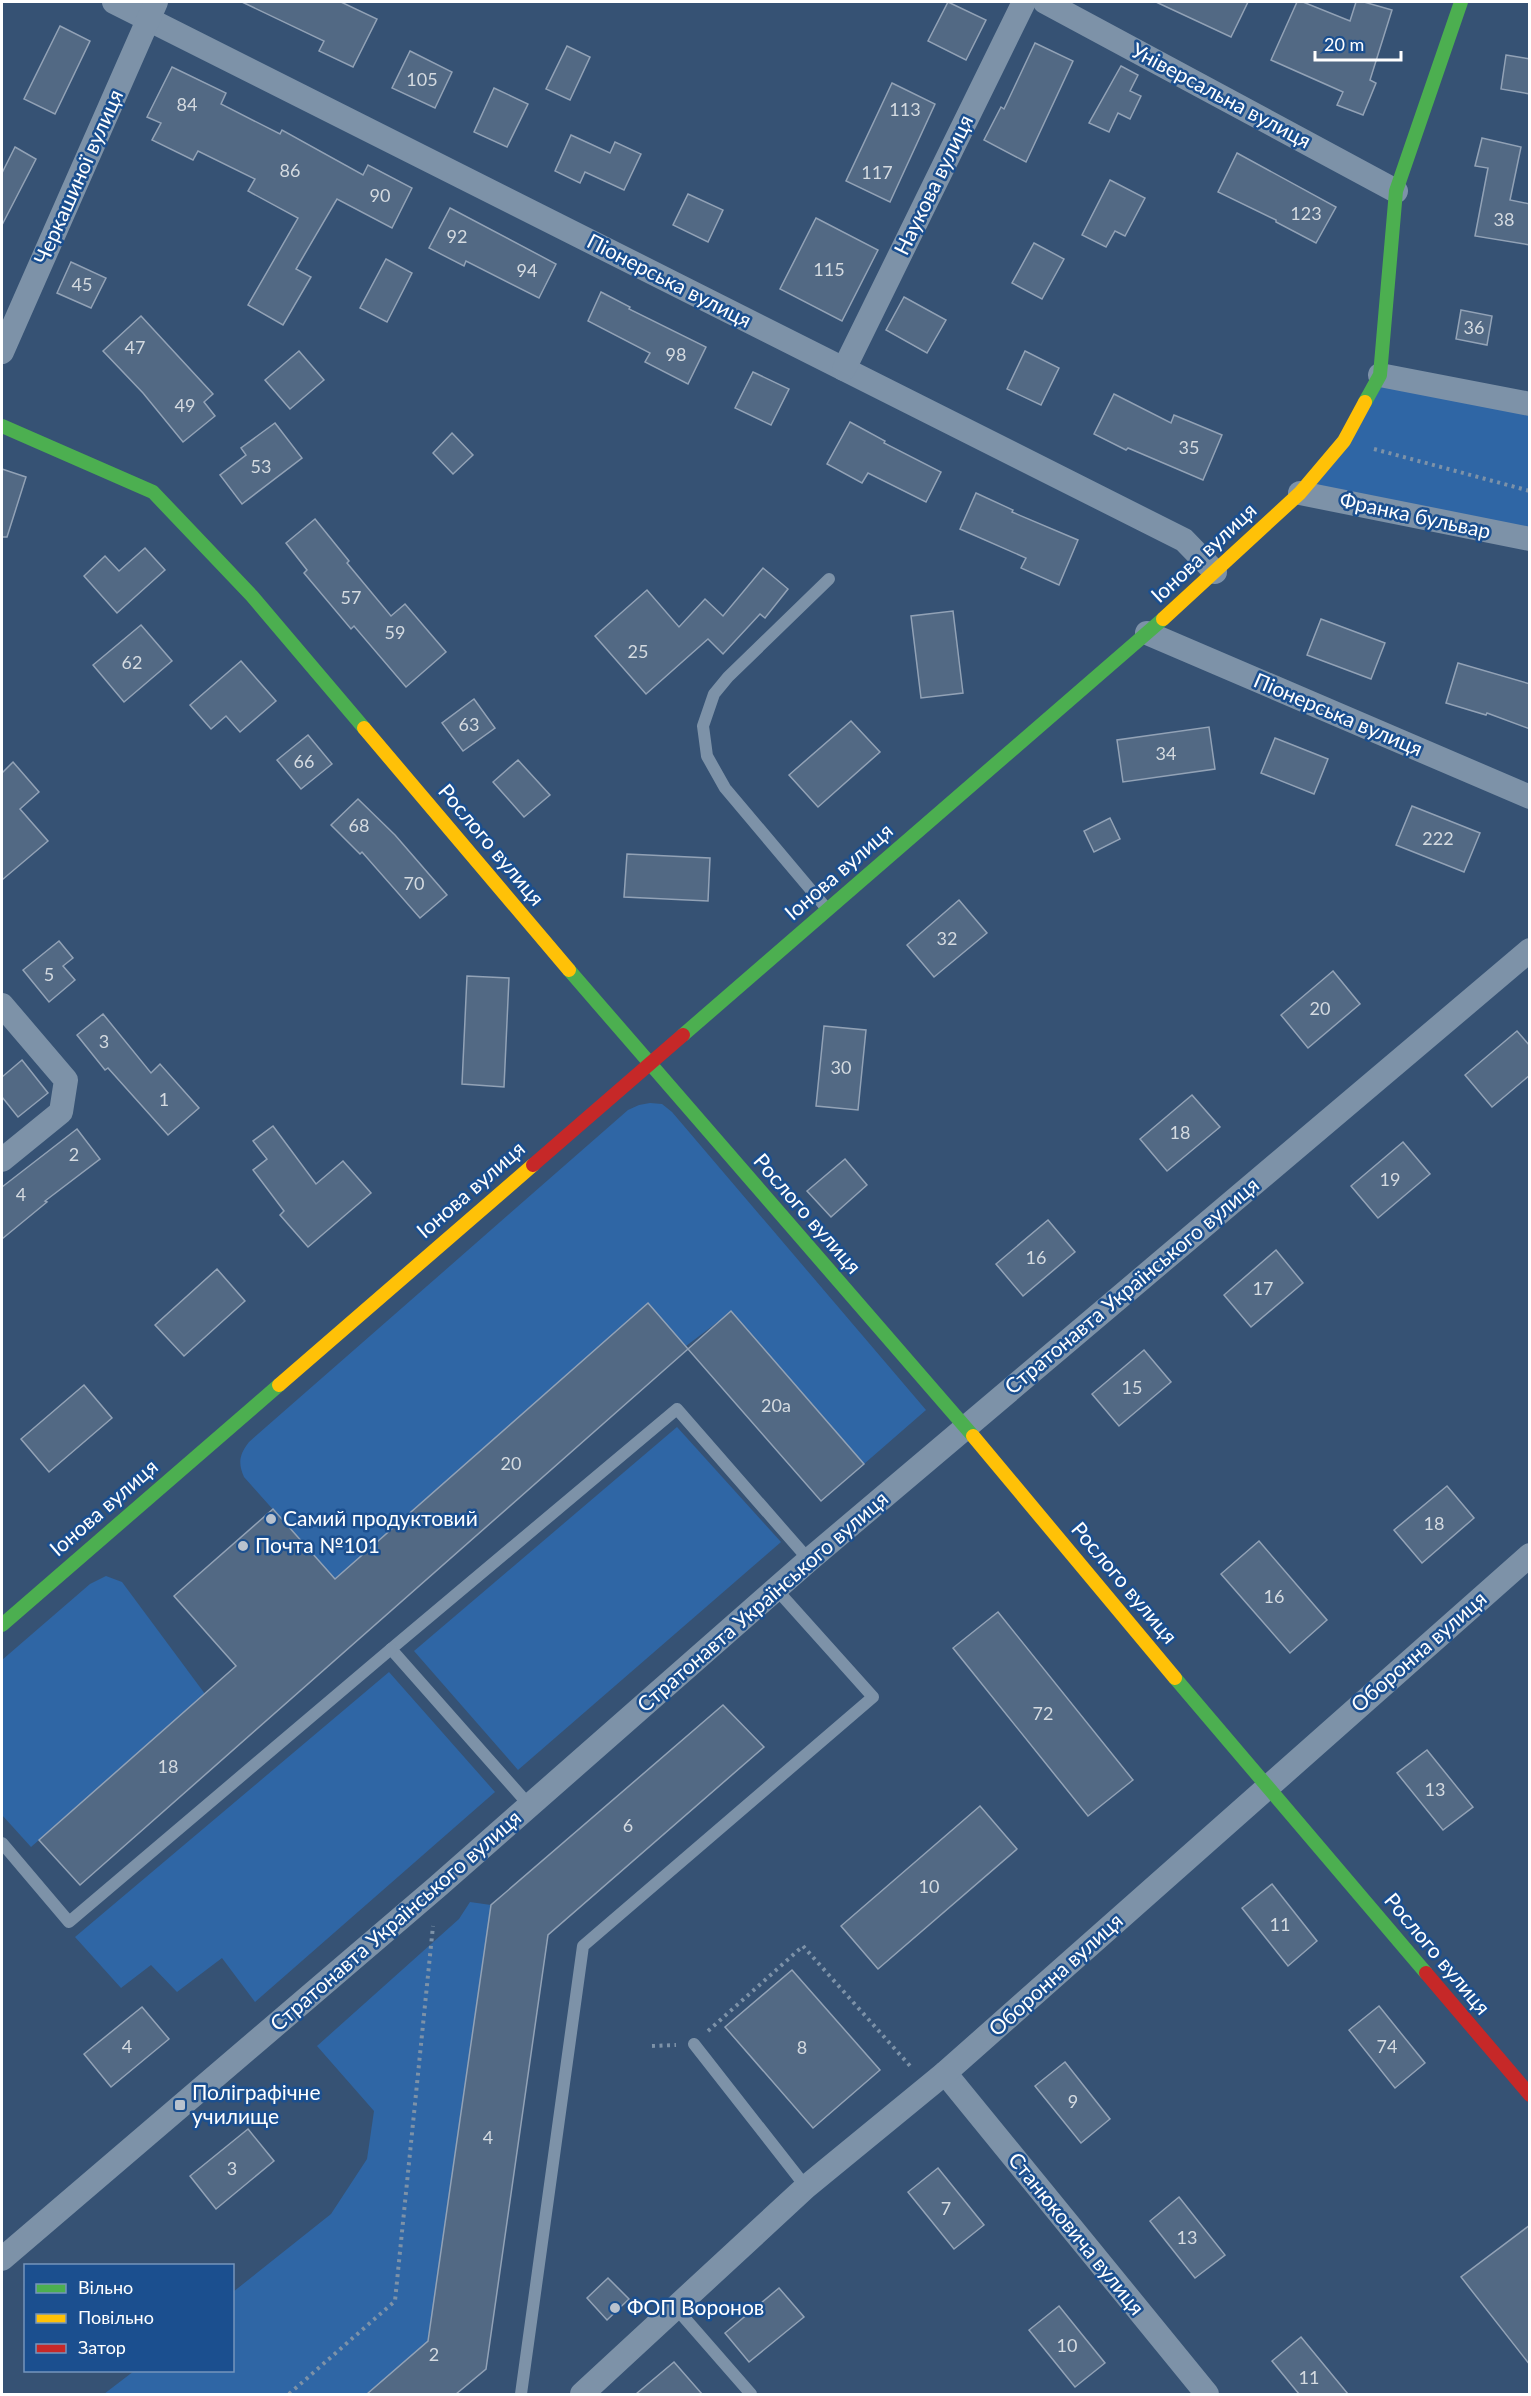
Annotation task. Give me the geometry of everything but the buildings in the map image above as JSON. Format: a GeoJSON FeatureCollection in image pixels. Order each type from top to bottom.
{"type":"FeatureCollection","features":[{"type":"Feature","properties":{"kind":"street","name":"Піонерська вулиця"},"geometry":{"type":"LineString","coordinates":[[114,2],[152,10],[844,369],[1184,540],[1215,573]]}},
{"type":"Feature","properties":{"kind":"street","name":"Наукова вулиця"},"geometry":{"type":"LineString","coordinates":[[844,369],[1024,2]]}},
{"type":"Feature","properties":{"kind":"street","name":"Універсальна вулиця"},"geometry":{"type":"LineString","coordinates":[[1045,2],[1396,191]]}},
{"type":"Feature","properties":{"kind":"street","name":"Іонова вулиця"},"geometry":{"type":"LineString","coordinates":[[2,1625],[648,1063],[1148,633],[1300,493],[1344,441],[1380,375],[1396,191],[1461,2]]}},
{"type":"Feature","properties":{"kind":"street","name":"Черкашиної вулиця"},"geometry":{"type":"LineString","coordinates":[[2,352],[152,10]]}},
{"type":"Feature","properties":{"kind":"street"},"geometry":{"type":"LineString","coordinates":[[1380,375],[1530,404]]}},
{"type":"Feature","properties":{"kind":"street","name":"Рослого вулиця"},"geometry":{"type":"LineString","coordinates":[[2,426],[153,492],[252,596],[648,1063],[965,1427],[1267,1787],[1530,2095]]}},
{"type":"Feature","properties":{"kind":"street","name":"Франка бульвар"},"geometry":{"type":"LineString","coordinates":[[1300,493],[1530,539]]}},
{"type":"Feature","properties":{"kind":"street","name":"Піонерська вулиця"},"geometry":{"type":"LineString","coordinates":[[1148,633],[1530,797]]}},
{"type":"Feature","properties":{"kind":"street","name":"Стратонавта Українського вулиця"},"geometry":{"type":"LineString","coordinates":[[2,2259],[437,1887],[809,1560],[1530,950]]}},
{"type":"Feature","properties":{"kind":"street"},"geometry":{"type":"LineString","coordinates":[[2,1005],[66,1080],[61,1112],[2,1160]]}},
{"type":"Feature","properties":{"kind":"street","name":"Оборонна вулиця"},"geometry":{"type":"LineString","coordinates":[[582,2394],[806,2187],[937,2080],[1530,1555]]}},
{"type":"Feature","properties":{"kind":"street","name":"Станюковича вулиця"},"geometry":{"type":"LineString","coordinates":[[937,2080],[1207,2394]]}},
{"type":"Feature","properties":{"kind":"lane"},"geometry":{"type":"LineString","coordinates":[[827,909],[724,788],[707,756],[703,726],[714,694],[728,677],[829,579]]}},
{"type":"Feature","properties":{"kind":"lane"},"geometry":{"type":"LineString","coordinates":[[2,1843],[69,1922],[677,1409],[809,1560]]}},
{"type":"Feature","properties":{"kind":"lane"},"geometry":{"type":"LineString","coordinates":[[521,2394],[583,1946],[873,1697],[777,1590]]}},
{"type":"Feature","properties":{"kind":"lane"},"geometry":{"type":"LineString","coordinates":[[391,1649],[529,1805]]}},
{"type":"Feature","properties":{"kind":"lane"},"geometry":{"type":"LineString","coordinates":[[694,2044],[806,2187]]}},
{"type":"Feature","properties":{"kind":"lane"},"geometry":{"type":"LineString","coordinates":[[675,2307],[751,2394]]}},
{"type":"Feature","properties":{"kind":"path"},"geometry":{"type":"LineString","coordinates":[[1344,441],[1530,491]]}},
{"type":"Feature","properties":{"kind":"path"},"geometry":{"type":"LineString","coordinates":[[289,2394],[395,2301],[437,1887]]}},
{"type":"Feature","properties":{"kind":"path"},"geometry":{"type":"LineString","coordinates":[[652,2046],[694,2044],[803,1946],[937,2080]]}},
{"type":"Feature","properties":{"kind":"shaded area"},"geometry":{"type":"Polygon","coordinates":[[[1380,375],[1529,404],[1529,539],[1300,493],[1380,375]]]}},
{"type":"Feature","properties":{"kind":"shaded area"},"geometry":{"type":"Polygon","coordinates":[[[650,1103],[662,1104],[672,1112],[926,1410],[864,1464],[731,1312],[686,1346],[648,1304],[335,1579],[244,1477],[240,1459],[249,1442],[628,1110],[650,1103]]]}},
{"type":"Feature","properties":{"kind":"shaded area"},"geometry":{"type":"Polygon","coordinates":[[[677,1427],[781,1542],[518,1770],[414,1651],[677,1427]]]}},
{"type":"Feature","properties":{"kind":"shaded area"},"geometry":{"type":"Polygon","coordinates":[[[106,1576],[122,1582],[205,1694],[31,1847],[2,1815],[2,1660],[90,1584],[106,1576]]]}},
{"type":"Feature","properties":{"kind":"shaded area"},"geometry":{"type":"Polygon","coordinates":[[[389,1672],[495,1792],[255,2002],[222,1958],[177,1992],[151,1965],[121,1988],[75,1937],[389,1672]]]}},
{"type":"Feature","properties":{"kind":"shaded area"},"geometry":{"type":"Polygon","coordinates":[[[470,1902],[491,1905],[428,2341],[367,2394],[104,2394],[133,2372],[234,2372],[234,2291],[331,2214],[367,2159],[374,2111],[317,2046],[459,1919],[470,1902]]]}},
{"type":"Feature","properties":{"kind":"traffic: fast"},"geometry":{"type":"LineString","coordinates":[[1365,402],[1380,375],[1396,191],[1461,2]]}},
{"type":"Feature","properties":{"kind":"traffic: fast"},"geometry":{"type":"LineString","coordinates":[[2,426],[153,492],[252,596],[364,728]]}},
{"type":"Feature","properties":{"kind":"traffic: fast"},"geometry":{"type":"LineString","coordinates":[[683,1035],[1163,619]]}},
{"type":"Feature","properties":{"kind":"traffic: fast"},"geometry":{"type":"LineString","coordinates":[[569,970],[973,1436]]}},
{"type":"Feature","properties":{"kind":"traffic: fast"},"geometry":{"type":"LineString","coordinates":[[2,1625],[279,1385]]}},
{"type":"Feature","properties":{"kind":"traffic: fast"},"geometry":{"type":"LineString","coordinates":[[1175,1678],[1426,1973]]}},
{"type":"Feature","properties":{"kind":"traffic: slow"},"geometry":{"type":"LineString","coordinates":[[1163,619],[1300,493],[1344,441],[1365,402]]}},
{"type":"Feature","properties":{"kind":"traffic: slow"},"geometry":{"type":"LineString","coordinates":[[364,728],[569,970]]}},
{"type":"Feature","properties":{"kind":"traffic: slow"},"geometry":{"type":"LineString","coordinates":[[279,1385],[533,1165]]}},
{"type":"Feature","properties":{"kind":"traffic: slow"},"geometry":{"type":"LineString","coordinates":[[973,1436],[1175,1678]]}},
{"type":"Feature","properties":{"kind":"traffic: jam"},"geometry":{"type":"LineString","coordinates":[[533,1165],[683,1035]]}},
{"type":"Feature","properties":{"kind":"traffic: jam"},"geometry":{"type":"LineString","coordinates":[[1426,1973],[1530,2095]]}},
{"type":"Feature","properties":{"kind":"place","name":"Самий продуктовий"},"geometry":{"type":"Point","coordinates":[271,1519]}},
{"type":"Feature","properties":{"kind":"place","name":"Почта №101"},"geometry":{"type":"Point","coordinates":[243,1546]}},
{"type":"Feature","properties":{"kind":"place","name":"Поліграфічне училище"},"geometry":{"type":"Point","coordinates":[180,2105]}},
{"type":"Feature","properties":{"kind":"place","name":"ФОП Воронов"},"geometry":{"type":"Point","coordinates":[615,2308]}}]}
